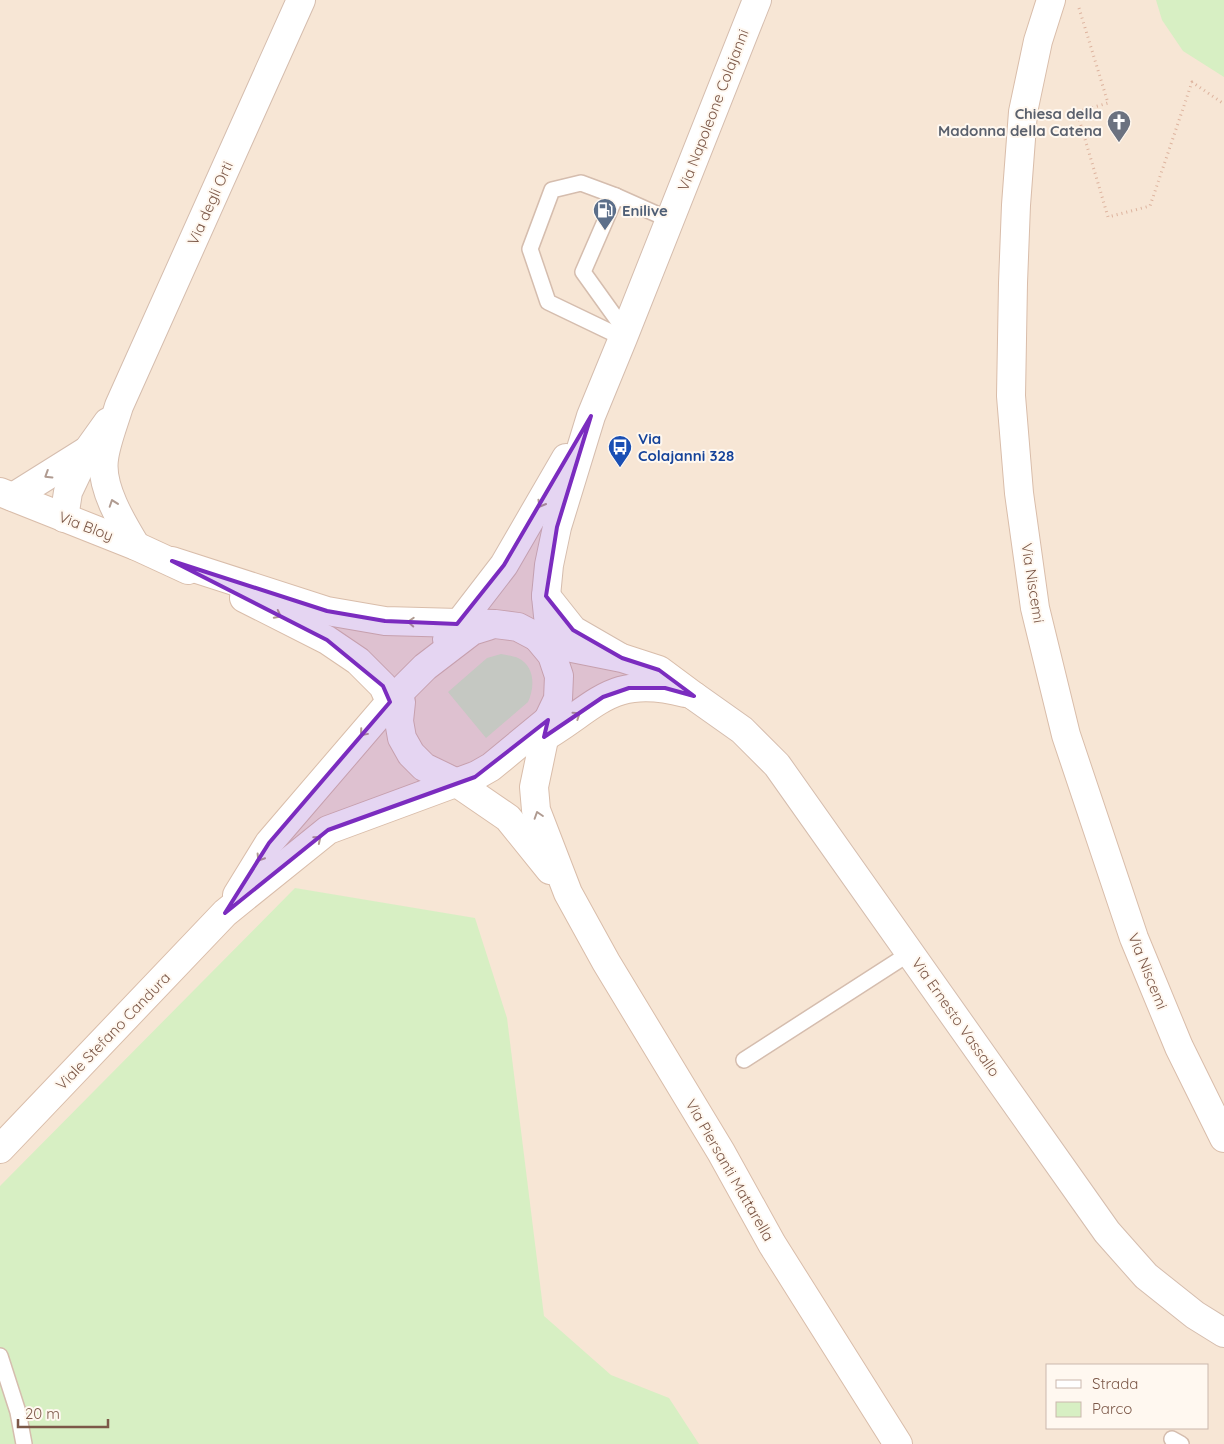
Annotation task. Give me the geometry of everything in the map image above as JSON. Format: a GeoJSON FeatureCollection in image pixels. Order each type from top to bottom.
{"type":"FeatureCollection","features":[{"type":"Feature","properties":{"kind":"street","name":"Via degli Orti"},"geometry":{"type":"LineString","coordinates":[[96,455],[300,0]]}},
{"type":"Feature","properties":{"kind":"street","name":"Via Napoleone Colajanni"},"geometry":{"type":"LineString","coordinates":[[591,416],[625,335],[757,0]]}},
{"type":"Feature","properties":{"kind":"street","name":"Via Niscemi"},"geometry":{"type":"LineString","coordinates":[[1051,0],[1038,41],[1023,112],[1016,205],[1013,283],[1011,396],[1019,493],[1035,608],[1066,735],[1134,938],[1179,1047],[1224,1138]]}},
{"type":"Feature","properties":{"kind":"street"},"geometry":{"type":"LineString","coordinates":[[568,893],[536,810],[534,787],[546,728],[558,699],[559,676],[547,644],[546,596],[549,565],[557,527],[591,416]]}},
{"type":"Feature","properties":{"kind":"street"},"geometry":{"type":"LineString","coordinates":[[568,893],[508,818],[466,775],[424,767],[411,754],[402,738],[406,694],[457,624],[504,565],[591,416]]}},
{"type":"Feature","properties":{"kind":"street"},"geometry":{"type":"LineString","coordinates":[[6,495],[96,455]]}},
{"type":"Feature","properties":{"kind":"street"},"geometry":{"type":"LineString","coordinates":[[64,518],[68,492],[96,455]]}},
{"type":"Feature","properties":{"kind":"street"},"geometry":{"type":"LineString","coordinates":[[96,455],[116,513],[136,546]]}},
{"type":"Feature","properties":{"kind":"street","name":"Via Bloy"},"geometry":{"type":"LineString","coordinates":[[6,495],[172,561]]}},
{"type":"Feature","properties":{"kind":"street"},"geometry":{"type":"LineString","coordinates":[[172,561],[327,611],[385,621],[495,624],[518,627],[547,644],[622,658]]}},
{"type":"Feature","properties":{"kind":"street"},"geometry":{"type":"LineString","coordinates":[[172,561],[327,640],[358,661],[383,686],[406,694]]}},
{"type":"Feature","properties":{"kind":"street"},"geometry":{"type":"LineString","coordinates":[[546,596],[573,630],[622,658]]}},
{"type":"Feature","properties":{"kind":"street"},"geometry":{"type":"LineString","coordinates":[[225,913],[269,843],[406,694],[472,630],[495,624]]}},
{"type":"Feature","properties":{"kind":"street","name":"Via Ernesto Vassallo"},"geometry":{"type":"LineString","coordinates":[[622,658],[659,670],[742,730],[777,765],[1107,1232],[1146,1276],[1195,1316],[1224,1333]]}},
{"type":"Feature","properties":{"kind":"street"},"geometry":{"type":"LineString","coordinates":[[225,913],[328,830],[466,775],[603,697],[629,688],[649,687],[665,688],[694,696]]}},
{"type":"Feature","properties":{"kind":"street","name":"Via Piersanti Mattarella"},"geometry":{"type":"LineString","coordinates":[[568,893],[606,962],[721,1152],[772,1244],[898,1444]]}},
{"type":"Feature","properties":{"kind":"street","name":"Viale Stefano Candura"},"geometry":{"type":"LineString","coordinates":[[0,1148],[225,913]]}},
{"type":"Feature","properties":{"kind":"lane"},"geometry":{"type":"LineString","coordinates":[[625,335],[548,302],[530,249],[552,190],[582,183],[670,220]]}},
{"type":"Feature","properties":{"kind":"lane"},"geometry":{"type":"LineString","coordinates":[[616,196],[583,272],[625,335]]}},
{"type":"Feature","properties":{"kind":"lane"},"geometry":{"type":"LineString","coordinates":[[744,1060],[910,953]]}},
{"type":"Feature","properties":{"kind":"lane"},"geometry":{"type":"LineString","coordinates":[[0,1356],[18,1412],[24,1444]]}},
{"type":"Feature","properties":{"kind":"path"},"geometry":{"type":"LineString","coordinates":[[1077,0],[1108,103],[1077,112],[1108,217],[1150,206],[1192,82],[1224,104]]}},
{"type":"Feature","properties":{"kind":"highlighted area"},"geometry":{"type":"Polygon","coordinates":[[[591,416],[557,527],[546,596],[573,630],[622,658],[659,670],[694,696],[665,688],[629,688],[603,697],[544,737],[548,720],[475,777],[328,830],[225,913],[269,843],[390,702],[383,686],[327,640],[172,561],[327,611],[385,621],[457,624],[504,565],[591,416]]]}},
{"type":"Feature","properties":{"kind":"shaded area"},"geometry":{"type":"Polygon","coordinates":[[[0,0],[1224,0],[1224,1444],[0,1444],[0,0]]]}},
{"type":"Feature","properties":{"kind":"green space"},"geometry":{"type":"Polygon","coordinates":[[[1156,0],[1224,0],[1224,77],[1183,51],[1162,20],[1156,0]]]}},
{"type":"Feature","properties":{"kind":"green space"},"geometry":{"type":"Polygon","coordinates":[[[501,654],[518,658],[528,666],[532,677],[532,690],[528,702],[486,738],[448,692],[487,658],[501,654]]]}},
{"type":"Feature","properties":{"kind":"green space"},"geometry":{"type":"Polygon","coordinates":[[[295,888],[475,918],[507,1018],[544,1316],[611,1375],[669,1398],[699,1444],[0,1444],[0,1186],[295,888]]]}},
{"type":"Feature","properties":{"kind":"place","name":"Chiesa della Madonna della Catena"},"geometry":{"type":"Point","coordinates":[1119,143]}},
{"type":"Feature","properties":{"kind":"place","name":"Enilive"},"geometry":{"type":"Point","coordinates":[605,231]}},
{"type":"Feature","properties":{"kind":"place","name":"Via Colajanni 328"},"geometry":{"type":"Point","coordinates":[620,468]}}]}
